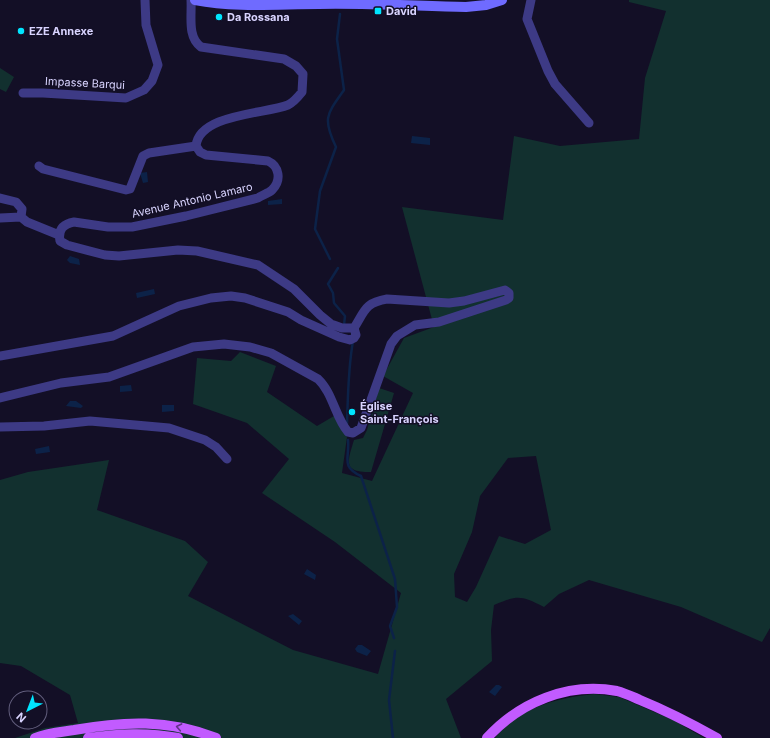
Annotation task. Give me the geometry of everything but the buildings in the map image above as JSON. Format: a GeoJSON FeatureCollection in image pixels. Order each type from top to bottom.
{"type":"FeatureCollection","features":[{"type":"Feature","properties":{"kind":"main road"},"geometry":{"type":"LineString","coordinates":[[195,0],[213,4],[317,4],[466,7],[486,5],[502,0]]}},
{"type":"Feature","properties":{"kind":"main road"},"geometry":{"type":"LineString","coordinates":[[293,0],[317,4]]}},
{"type":"Feature","properties":{"kind":"main road"},"geometry":{"type":"LineString","coordinates":[[487,738],[508,718],[527,705],[564,692],[592,689],[619,692],[688,721],[717,738]]}},
{"type":"Feature","properties":{"kind":"main road"},"geometry":{"type":"LineString","coordinates":[[35,738],[92,727],[127,723],[157,723],[194,730],[216,738]]}},
{"type":"Feature","properties":{"kind":"main road"},"geometry":{"type":"LineString","coordinates":[[88,738],[124,734],[146,734],[178,738]]}},
{"type":"Feature","properties":{"kind":"street","name":"Impasse Barqui"},"geometry":{"type":"LineString","coordinates":[[23,93],[126,98],[144,90],[152,81],[158,65],[146,25],[145,0]]}},
{"type":"Feature","properties":{"kind":"street"},"geometry":{"type":"LineString","coordinates":[[40,166],[44,169],[126,190],[130,189],[144,156],[148,153],[196,146],[197,140],[201,134],[212,125],[233,118],[289,104],[302,92],[304,83],[303,74],[296,66],[284,59],[201,47],[194,42],[192,37],[191,0]]}},
{"type":"Feature","properties":{"kind":"street"},"geometry":{"type":"LineString","coordinates":[[531,0],[527,20],[548,71],[555,84],[588,123]]}},
{"type":"Feature","properties":{"kind":"street","name":"Avenue Antonio Lamaro"},"geometry":{"type":"LineString","coordinates":[[59,235],[62,228],[68,223],[74,222],[121,228],[186,216],[258,198],[272,190],[276,184],[278,177],[277,168],[268,161],[206,155],[200,152],[196,146]]}},
{"type":"Feature","properties":{"kind":"street"},"geometry":{"type":"LineString","coordinates":[[0,198],[16,202],[22,209],[21,218]]}},
{"type":"Feature","properties":{"kind":"street"},"geometry":{"type":"LineString","coordinates":[[0,218],[21,218],[27,222],[59,235],[60,241],[67,245],[105,255],[119,256],[184,250],[258,265],[294,288],[320,315],[331,324],[342,328],[354,328]]}},
{"type":"Feature","properties":{"kind":"street"},"geometry":{"type":"LineString","coordinates":[[0,398],[61,383],[109,377],[193,347],[224,344],[250,347],[271,354],[318,379],[324,385],[343,425],[348,432],[353,433],[361,428],[391,344],[397,336],[415,325],[439,322],[506,300],[509,298],[509,293],[505,290],[464,301],[449,303],[387,299],[377,301],[370,304],[363,310],[354,328]]}},
{"type":"Feature","properties":{"kind":"street"},"geometry":{"type":"LineString","coordinates":[[0,356],[113,336],[179,306],[211,298],[231,296],[245,298],[288,312],[301,320],[339,337],[350,340],[354,338],[357,332],[354,328]]}},
{"type":"Feature","properties":{"kind":"street"},"geometry":{"type":"LineString","coordinates":[[0,427],[44,426],[90,420],[169,428],[206,440],[216,447],[227,459]]}},
{"type":"Feature","properties":{"kind":"green space"},"geometry":{"type":"Polygon","coordinates":[[[629,0],[770,0],[770,628],[762,642],[681,607],[589,580],[559,594],[544,607],[524,598],[508,599],[494,605],[491,630],[492,661],[446,699],[461,738],[15,738],[39,730],[48,730],[48,728],[78,723],[70,695],[21,666],[0,663],[0,480],[28,472],[109,460],[97,510],[185,541],[208,562],[188,596],[293,650],[378,674],[401,593],[335,542],[262,493],[289,459],[247,423],[193,404],[197,358],[231,361],[240,352],[276,366],[267,392],[317,426],[334,416],[347,437],[342,473],[372,481],[413,393],[383,376],[404,338],[434,327],[402,207],[503,220],[514,136],[560,146],[639,139],[645,78],[666,11],[629,2],[629,0]],[[536,456],[508,458],[480,496],[472,532],[454,574],[455,597],[467,602],[476,587],[499,536],[525,544],[551,530],[536,456]]]}},
{"type":"Feature","properties":{"kind":"green space"},"geometry":{"type":"Polygon","coordinates":[[[0,68],[14,77],[6,92],[0,89],[0,68]]]}},
{"type":"Feature","properties":{"kind":"green space"},"geometry":{"type":"Polygon","coordinates":[[[379,388],[394,393],[371,472],[362,472],[351,468],[349,465],[350,455],[354,440],[363,438],[367,430],[379,388]]]}},
{"type":"Feature","properties":{"kind":"green space"},"geometry":{"type":"Polygon","coordinates":[[[594,694],[619,697],[673,720],[704,738],[495,738],[504,727],[515,719],[540,706],[567,698],[594,694]]]}},
{"type":"Feature","properties":{"kind":"water"},"geometry":{"type":"Polygon","coordinates":[[[412,136],[430,138],[430,145],[411,143],[412,136]]]}},
{"type":"Feature","properties":{"kind":"water"},"geometry":{"type":"Polygon","coordinates":[[[147,172],[148,182],[143,183],[140,173],[147,172]]]}},
{"type":"Feature","properties":{"kind":"water"},"geometry":{"type":"Polygon","coordinates":[[[282,199],[282,204],[268,205],[268,201],[282,199]]]}},
{"type":"Feature","properties":{"kind":"water"},"geometry":{"type":"Polygon","coordinates":[[[70,256],[79,259],[80,265],[70,263],[67,260],[70,256]]]}},
{"type":"Feature","properties":{"kind":"water"},"geometry":{"type":"Polygon","coordinates":[[[154,289],[155,294],[137,298],[136,293],[154,289]]]}},
{"type":"Feature","properties":{"kind":"water"},"geometry":{"type":"Polygon","coordinates":[[[131,385],[132,391],[120,392],[120,386],[131,385]]]}},
{"type":"Feature","properties":{"kind":"water"},"geometry":{"type":"Polygon","coordinates":[[[70,401],[76,401],[83,406],[81,408],[66,406],[70,401]]]}},
{"type":"Feature","properties":{"kind":"water"},"geometry":{"type":"Polygon","coordinates":[[[162,405],[174,405],[174,411],[162,412],[162,405]]]}},
{"type":"Feature","properties":{"kind":"water"},"geometry":{"type":"Polygon","coordinates":[[[49,446],[50,452],[36,454],[35,449],[49,446]]]}},
{"type":"Feature","properties":{"kind":"water"},"geometry":{"type":"Polygon","coordinates":[[[307,569],[316,575],[315,580],[304,574],[307,569]]]}},
{"type":"Feature","properties":{"kind":"water"},"geometry":{"type":"Polygon","coordinates":[[[293,614],[302,621],[299,625],[288,616],[293,614]]]}},
{"type":"Feature","properties":{"kind":"water"},"geometry":{"type":"Polygon","coordinates":[[[358,645],[362,645],[371,651],[367,656],[357,652],[355,649],[358,645]]]}},
{"type":"Feature","properties":{"kind":"water"},"geometry":{"type":"Polygon","coordinates":[[[496,685],[502,687],[495,696],[489,692],[496,685]]]}},
{"type":"Feature","properties":{"kind":"waterway"},"geometry":{"type":"LineString","coordinates":[[330,259],[315,229],[320,191],[336,147],[329,129],[328,117],[330,111],[344,90],[337,39],[340,14]]}},
{"type":"Feature","properties":{"kind":"waterway"},"geometry":{"type":"LineString","coordinates":[[338,268],[328,284],[333,293],[334,303],[345,316],[344,325]]}},
{"type":"Feature","properties":{"kind":"waterway"},"geometry":{"type":"LineString","coordinates":[[347,424],[349,372],[353,341]]}},
{"type":"Feature","properties":{"kind":"waterway"},"geometry":{"type":"LineString","coordinates":[[348,440],[348,465],[350,469],[361,476],[395,579],[397,607],[390,626],[394,638]]}},
{"type":"Feature","properties":{"kind":"waterway"},"geometry":{"type":"LineString","coordinates":[[393,738],[389,700],[395,651]]}},
{"type":"Feature","properties":{"kind":"place","name":"David"},"geometry":{"type":"Point","coordinates":[378,11]}},
{"type":"Feature","properties":{"kind":"place","name":"Da Rossana"},"geometry":{"type":"Point","coordinates":[219,17]}},
{"type":"Feature","properties":{"kind":"place","name":"EZE Annexe"},"geometry":{"type":"Point","coordinates":[21,31]}},
{"type":"Feature","properties":{"kind":"place","name":"Église Saint-François"},"geometry":{"type":"Point","coordinates":[352,412]}}]}
